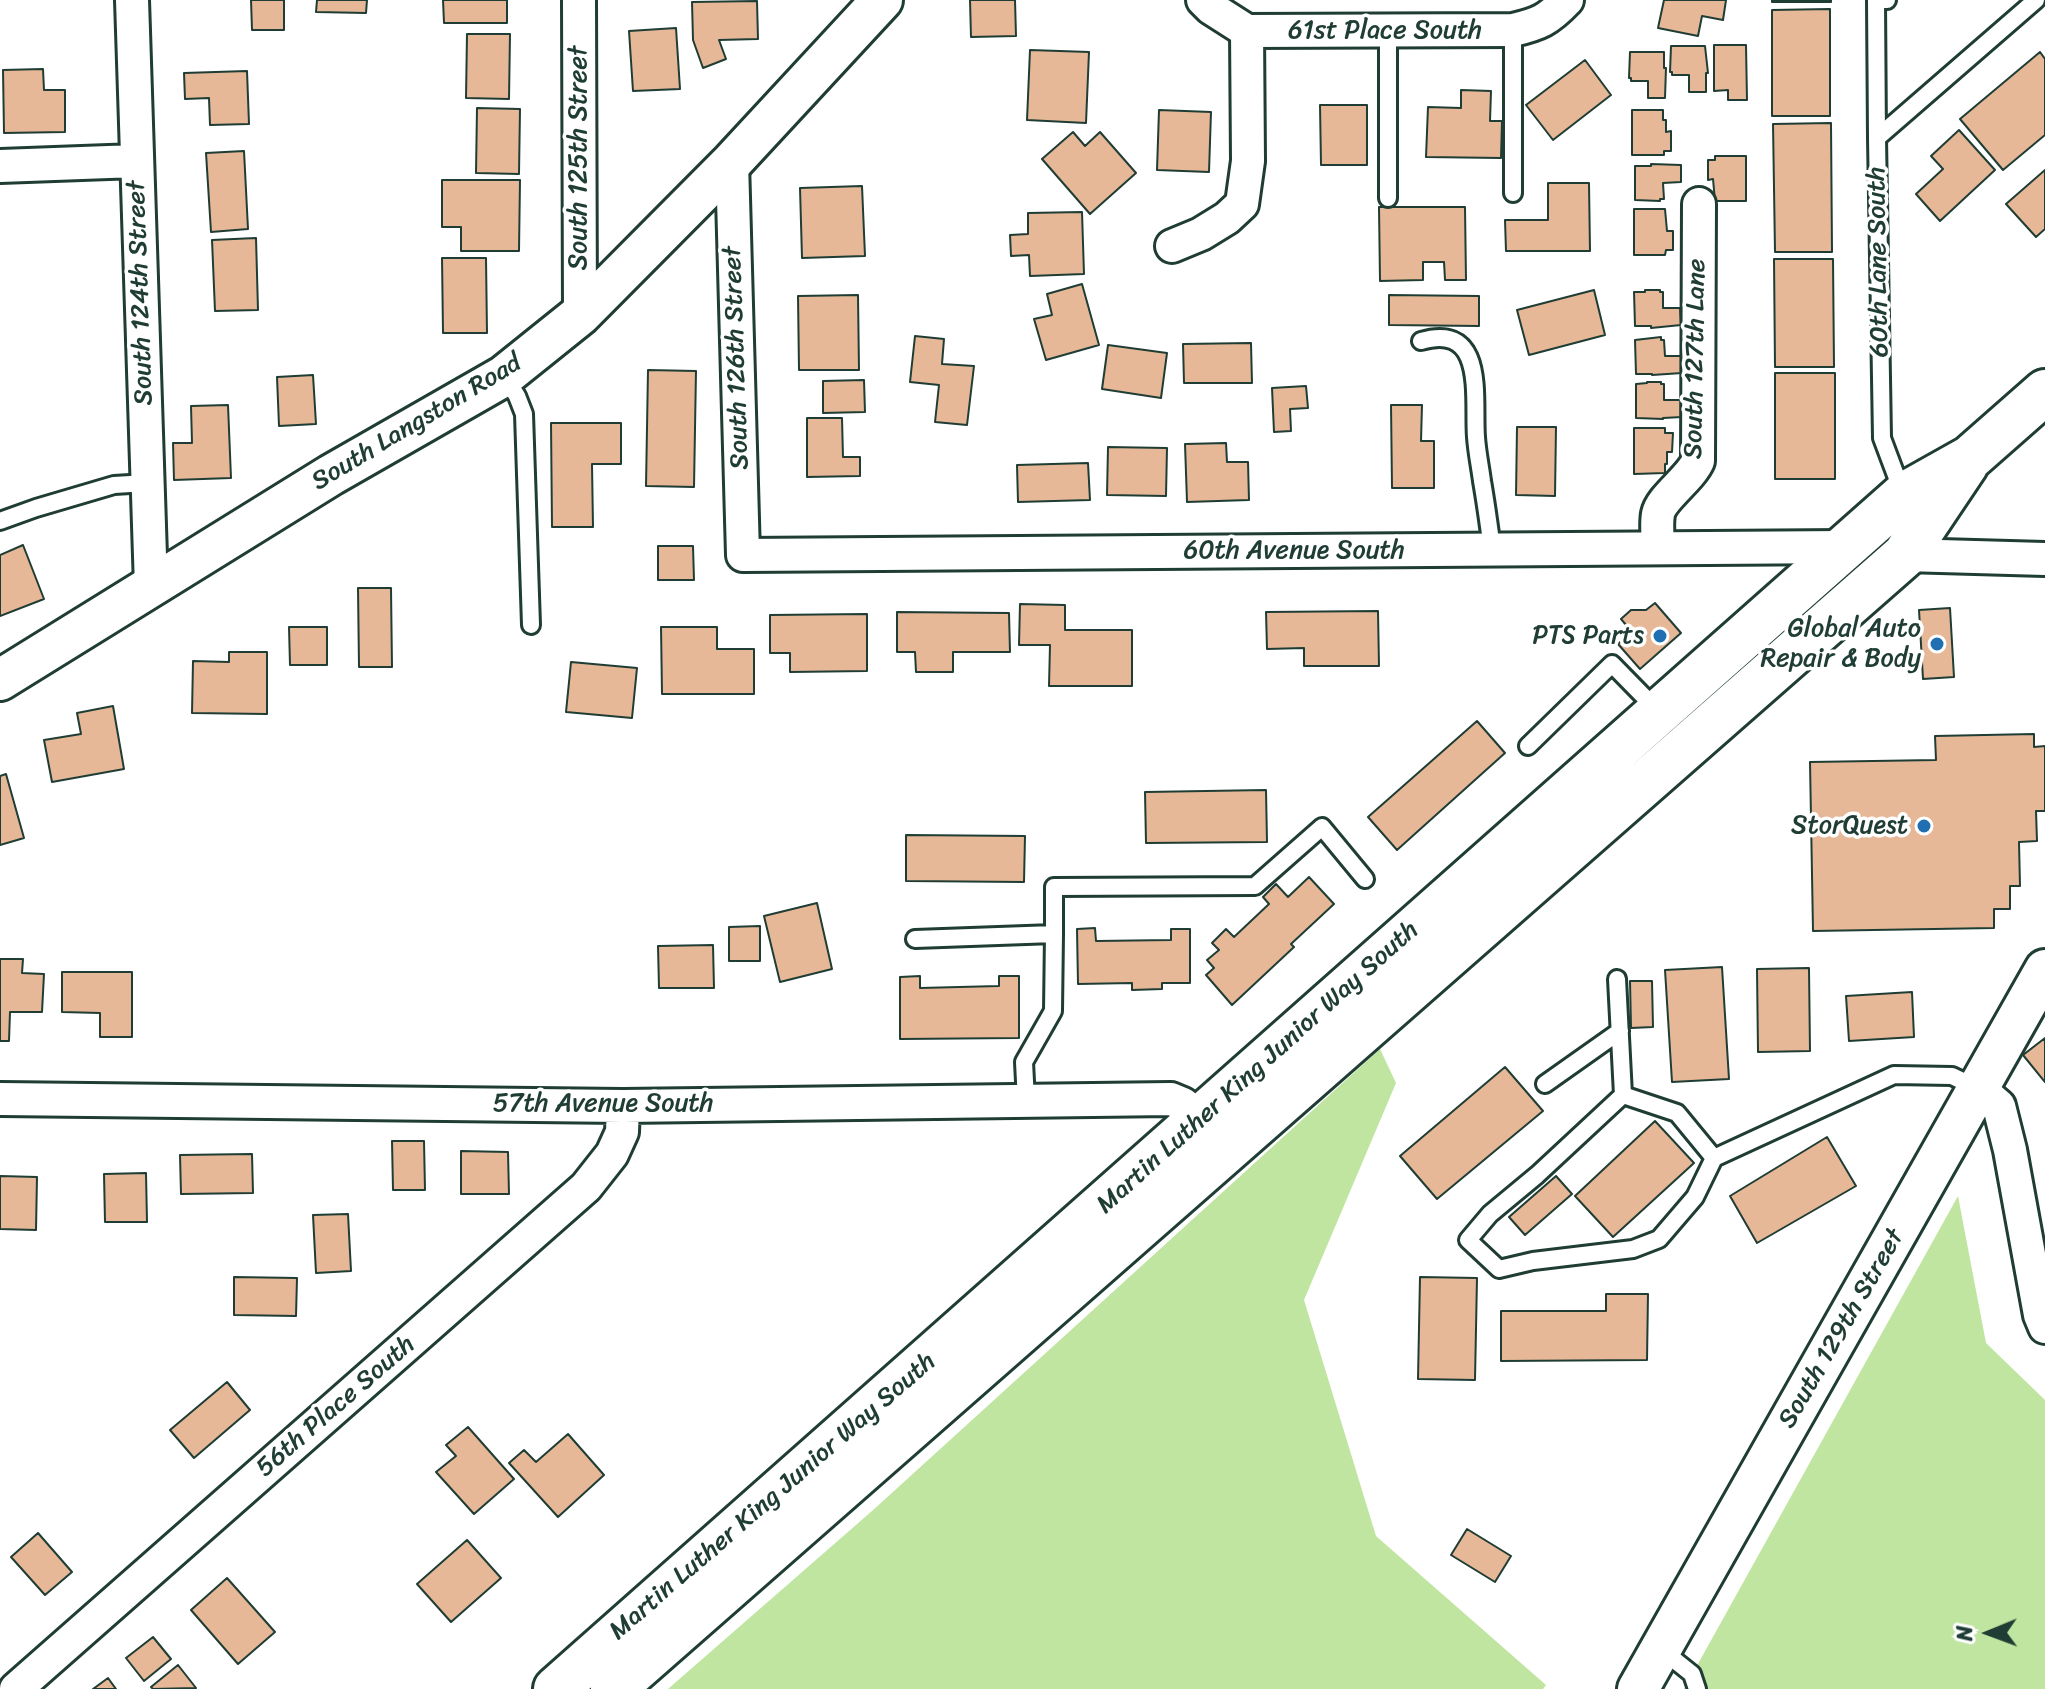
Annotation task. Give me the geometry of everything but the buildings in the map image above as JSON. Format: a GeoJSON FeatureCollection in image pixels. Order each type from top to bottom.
{"type":"FeatureCollection","features":[{"type":"Feature","properties":{"kind":"main road","name":"Martin Luther King Junior Way South"},"geometry":{"type":"LineString","coordinates":[[556,1689],[1904,495],[1970,458],[2042,403]]}},
{"type":"Feature","properties":{"kind":"main road","name":"Martin Luther King Junior Way South"},"geometry":{"type":"LineString","coordinates":[[613,1689],[1905,555],[1970,458]]}},
{"type":"Feature","properties":{"kind":"street","name":"South 124th Street"},"geometry":{"type":"LineString","coordinates":[[132,0],[151,587]]}},
{"type":"Feature","properties":{"kind":"street","name":"South 125th Street"},"geometry":{"type":"LineString","coordinates":[[579,0],[580,315]]}},
{"type":"Feature","properties":{"kind":"street","name":"South Langston Road"},"geometry":{"type":"LineString","coordinates":[[0,680],[331,475],[504,376],[580,315],[732,162],[882,0]]}},
{"type":"Feature","properties":{"kind":"street"},"geometry":{"type":"LineString","coordinates":[[1172,246],[1201,234],[1227,218],[1242,204],[1248,161],[1247,31],[1203,0]]}},
{"type":"Feature","properties":{"kind":"street","name":"61st Place South"},"geometry":{"type":"LineString","coordinates":[[1247,31],[1513,30],[1551,16],[1567,0]]}},
{"type":"Feature","properties":{"kind":"street"},"geometry":{"type":"LineString","coordinates":[[0,166],[136,161]]}},
{"type":"Feature","properties":{"kind":"street","name":"South 126th Street"},"geometry":{"type":"LineString","coordinates":[[732,162],[743,555]]}},
{"type":"Feature","properties":{"kind":"street","name":"South 127th Lane"},"geometry":{"type":"LineString","coordinates":[[1658,548],[1658,513],[1698,461],[1699,204]]}},
{"type":"Feature","properties":{"kind":"street","name":"60th Avenue South"},"geometry":{"type":"LineString","coordinates":[[743,555],[1845,547]]}},
{"type":"Feature","properties":{"kind":"street"},"geometry":{"type":"LineString","coordinates":[[1905,555],[2045,559]]}},
{"type":"Feature","properties":{"kind":"street","name":"South 129th Street"},"geometry":{"type":"LineString","coordinates":[[1638,1689],[2045,970]]}},
{"type":"Feature","properties":{"kind":"street"},"geometry":{"type":"LineString","coordinates":[[1978,1088],[1999,1106],[2040,1315],[2045,1327]]}},
{"type":"Feature","properties":{"kind":"street","name":"57th Avenue South"},"geometry":{"type":"LineString","coordinates":[[0,1099],[623,1106],[1171,1099],[1183,1104],[1200,1119]]}},
{"type":"Feature","properties":{"kind":"street","name":"56th Place South"},"geometry":{"type":"LineString","coordinates":[[16,1689],[586,1187],[612,1154],[622,1132],[623,1106]]}},
{"type":"Feature","properties":{"kind":"lane"},"geometry":{"type":"LineString","coordinates":[[1877,138],[1876,0],[1887,0]]}},
{"type":"Feature","properties":{"kind":"lane","name":"60th Lane South"},"geometry":{"type":"LineString","coordinates":[[1904,495],[1882,438],[1877,138],[2036,0]]}},
{"type":"Feature","properties":{"kind":"lane"},"geometry":{"type":"LineString","coordinates":[[1513,30],[1513,193]]}},
{"type":"Feature","properties":{"kind":"lane"},"geometry":{"type":"LineString","coordinates":[[1388,31],[1388,198]]}},
{"type":"Feature","properties":{"kind":"lane"},"geometry":{"type":"LineString","coordinates":[[1421,341],[1433,337],[1450,338],[1462,348],[1473,366],[1476,438],[1492,549]]}},
{"type":"Feature","properties":{"kind":"lane"},"geometry":{"type":"LineString","coordinates":[[504,376],[524,414],[531,625]]}},
{"type":"Feature","properties":{"kind":"lane"},"geometry":{"type":"LineString","coordinates":[[0,521],[114,485],[147,483]]}},
{"type":"Feature","properties":{"kind":"lane"},"geometry":{"type":"LineString","coordinates":[[1528,746],[1612,664],[1659,712]]}},
{"type":"Feature","properties":{"kind":"lane"},"geometry":{"type":"LineString","coordinates":[[1026,1101],[1024,1062],[1053,1011],[1054,887],[1255,886],[1322,827],[1365,879]]}},
{"type":"Feature","properties":{"kind":"lane"},"geometry":{"type":"LineString","coordinates":[[915,939],[1054,934]]}},
{"type":"Feature","properties":{"kind":"lane"},"geometry":{"type":"LineString","coordinates":[[1617,979],[1623,1095],[1490,1214],[1468,1240],[1499,1269],[1533,1261],[1633,1249],[1659,1239],[1695,1197],[1714,1158],[1894,1075],[1952,1076],[1978,1088]]}},
{"type":"Feature","properties":{"kind":"lane"},"geometry":{"type":"LineString","coordinates":[[1545,1084],[1620,1031]]}},
{"type":"Feature","properties":{"kind":"lane"},"geometry":{"type":"LineString","coordinates":[[1623,1095],[1677,1113],[1714,1158]]}},
{"type":"Feature","properties":{"kind":"lane"},"geometry":{"type":"LineString","coordinates":[[1661,1649],[1692,1674],[1697,1689]]}},
{"type":"Feature","properties":{"kind":"green space"},"geometry":{"type":"Polygon","coordinates":[[[1380,1049],[1396,1083],[1304,1300],[1376,1536],[1546,1685],[1543,1689],[668,1689],[872,1511],[1380,1049]]]}},
{"type":"Feature","properties":{"kind":"green space"},"geometry":{"type":"Polygon","coordinates":[[[1958,1196],[1986,1343],[2045,1400],[2045,1689],[1684,1689],[1958,1196]]]}},
{"type":"Feature","properties":{"kind":"place","name":"PTS Parts"},"geometry":{"type":"Point","coordinates":[1660,636]}},
{"type":"Feature","properties":{"kind":"place","name":"Global Auto Repair & Body"},"geometry":{"type":"Point","coordinates":[1937,644]}},
{"type":"Feature","properties":{"kind":"place","name":"StorQuest"},"geometry":{"type":"Point","coordinates":[1924,826]}}]}
